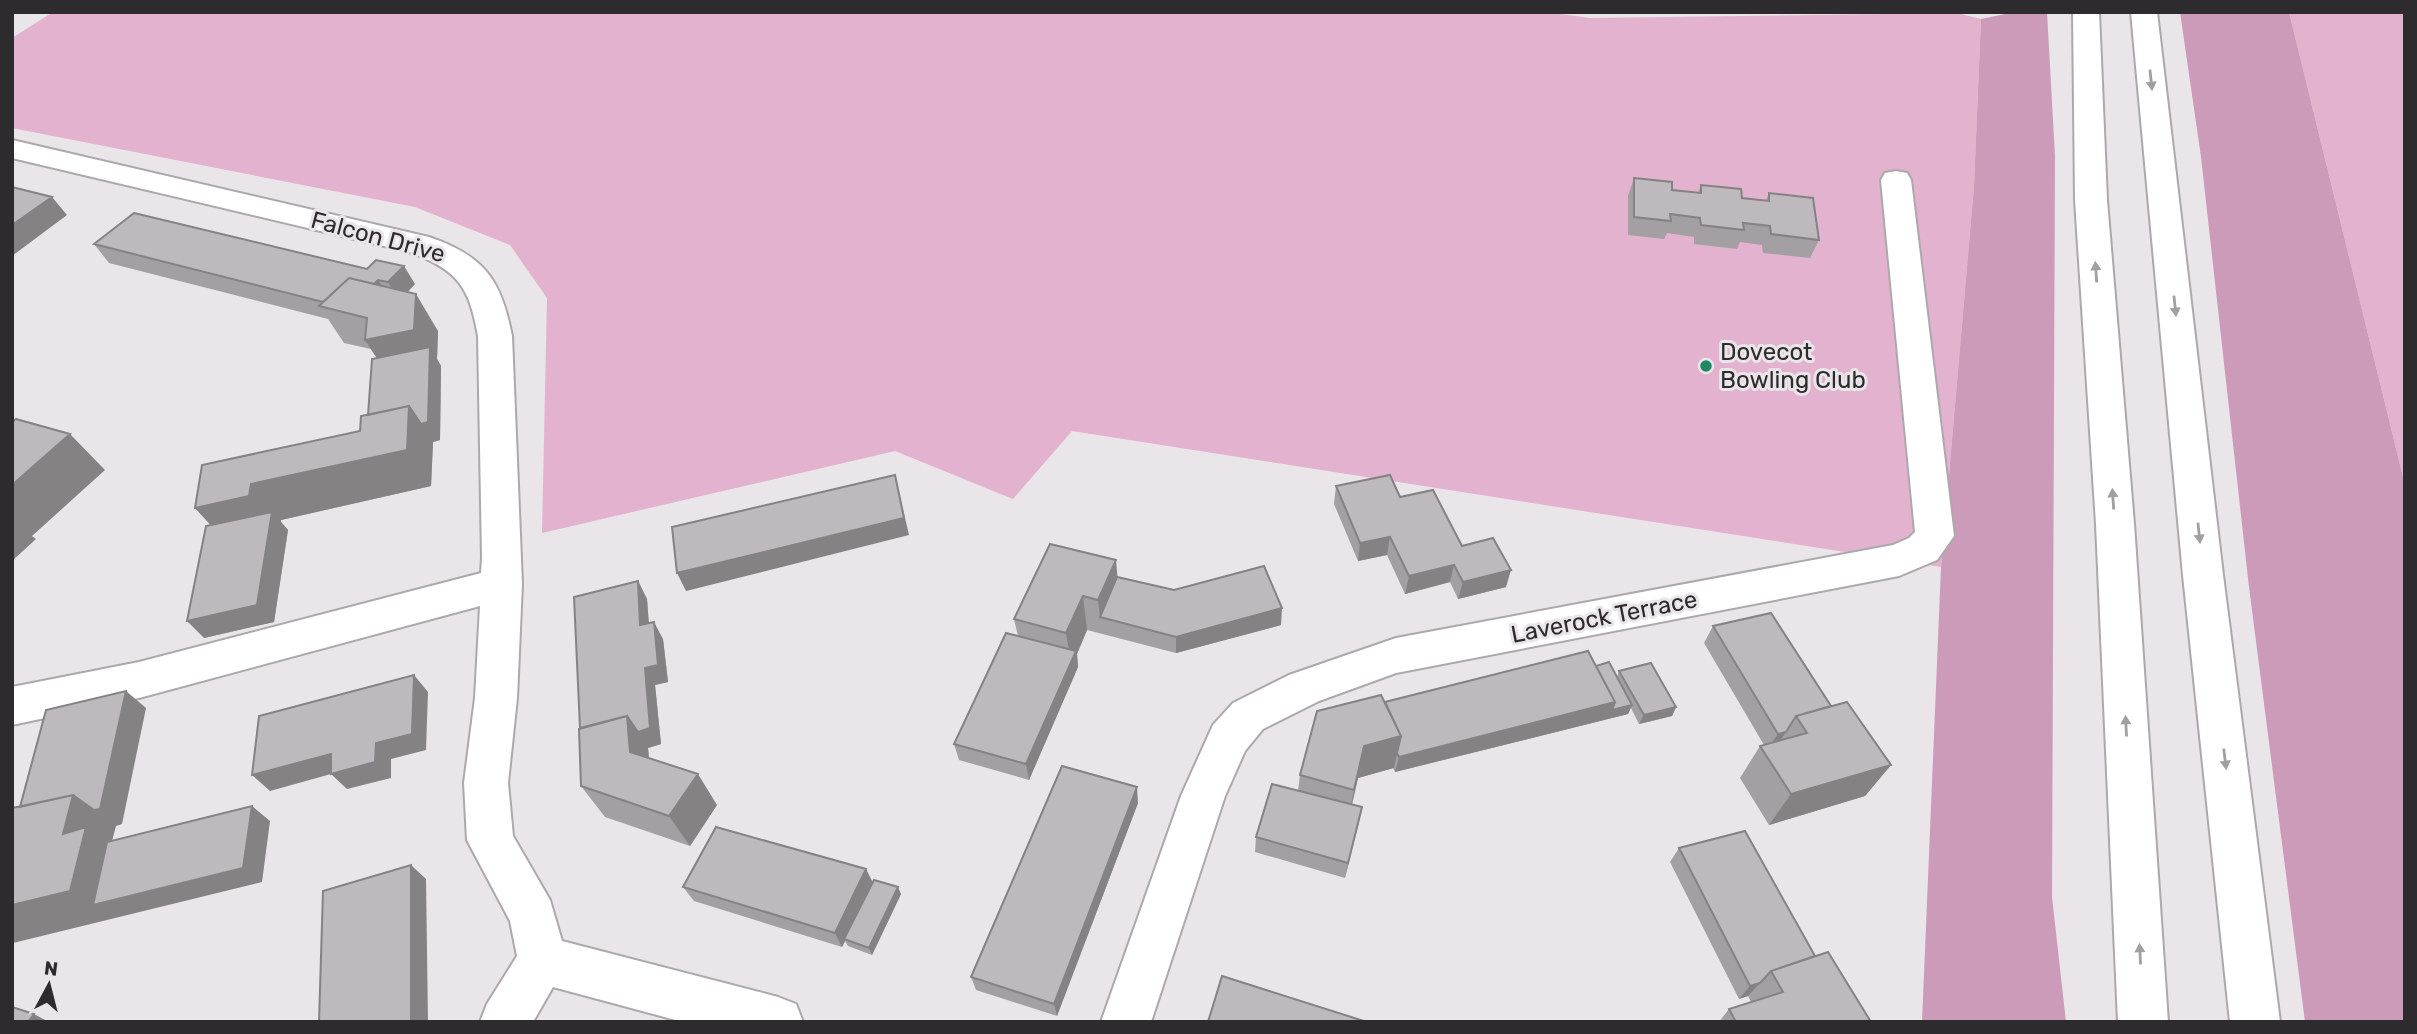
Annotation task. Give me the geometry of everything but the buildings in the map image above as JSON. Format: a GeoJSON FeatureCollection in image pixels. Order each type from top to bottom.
{"type":"FeatureCollection","features":[{"type":"Feature","properties":{"kind":"main road"},"geometry":{"type":"LineString","coordinates":[[2086,12],[2091,200],[2115,538],[2144,1022]]}},
{"type":"Feature","properties":{"kind":"main road"},"geometry":{"type":"LineString","coordinates":[[2144,12],[2203,575],[2255,1022]]}},
{"type":"Feature","properties":{"kind":"main road"},"geometry":{"type":"LineString","coordinates":[[12,174],[26,152]]}},
{"type":"Feature","properties":{"kind":"main road","name":"Falcon Drive"},"geometry":{"type":"LineString","coordinates":[[26,152],[418,243],[458,259],[472,272],[491,311],[495,336],[502,584],[496,698],[486,783],[490,840],[534,916],[542,960]]}},
{"type":"Feature","properties":{"kind":"main road","name":"Laverock Terrace"},"geometry":{"type":"LineString","coordinates":[[1126,1022],[1203,796],[1228,739],[1248,716],[1304,688],[1396,656],[1899,560],[1923,549],[1935,536],[1896,180]]}},
{"type":"Feature","properties":{"kind":"main road"},"geometry":{"type":"LineString","coordinates":[[12,706],[139,680],[502,584]]}},
{"type":"Feature","properties":{"kind":"main road"},"geometry":{"type":"LineString","coordinates":[[505,1022],[542,960],[778,1022]]}},
{"type":"Feature","properties":{"kind":"shaded area"},"geometry":{"type":"Polygon","coordinates":[[[53,12],[1546,12],[1590,18],[1957,13],[1981,19],[1974,186],[1941,567],[1072,431],[1013,499],[895,451],[542,533],[547,298],[510,245],[415,207],[12,128],[12,38],[53,12]]]}},
{"type":"Feature","properties":{"kind":"shaded area"},"geometry":{"type":"Polygon","coordinates":[[[2015,12],[2047,12],[2055,156],[2052,897],[2066,1022],[1922,1022],[1941,567],[1974,186],[1981,19],[2015,12]]]}},
{"type":"Feature","properties":{"kind":"shaded area"},"geometry":{"type":"Polygon","coordinates":[[[2180,12],[2289,12],[2405,485],[2405,1022],[2305,1022],[2249,587],[2201,157],[2180,12]]]}},
{"type":"Feature","properties":{"kind":"shaded area"},"geometry":{"type":"Polygon","coordinates":[[[2289,12],[2405,12],[2405,485],[2289,12]]]}},
{"type":"Feature","properties":{"kind":"place","name":"Dovecot Bowling Club"},"geometry":{"type":"Point","coordinates":[1706,366]}}]}
